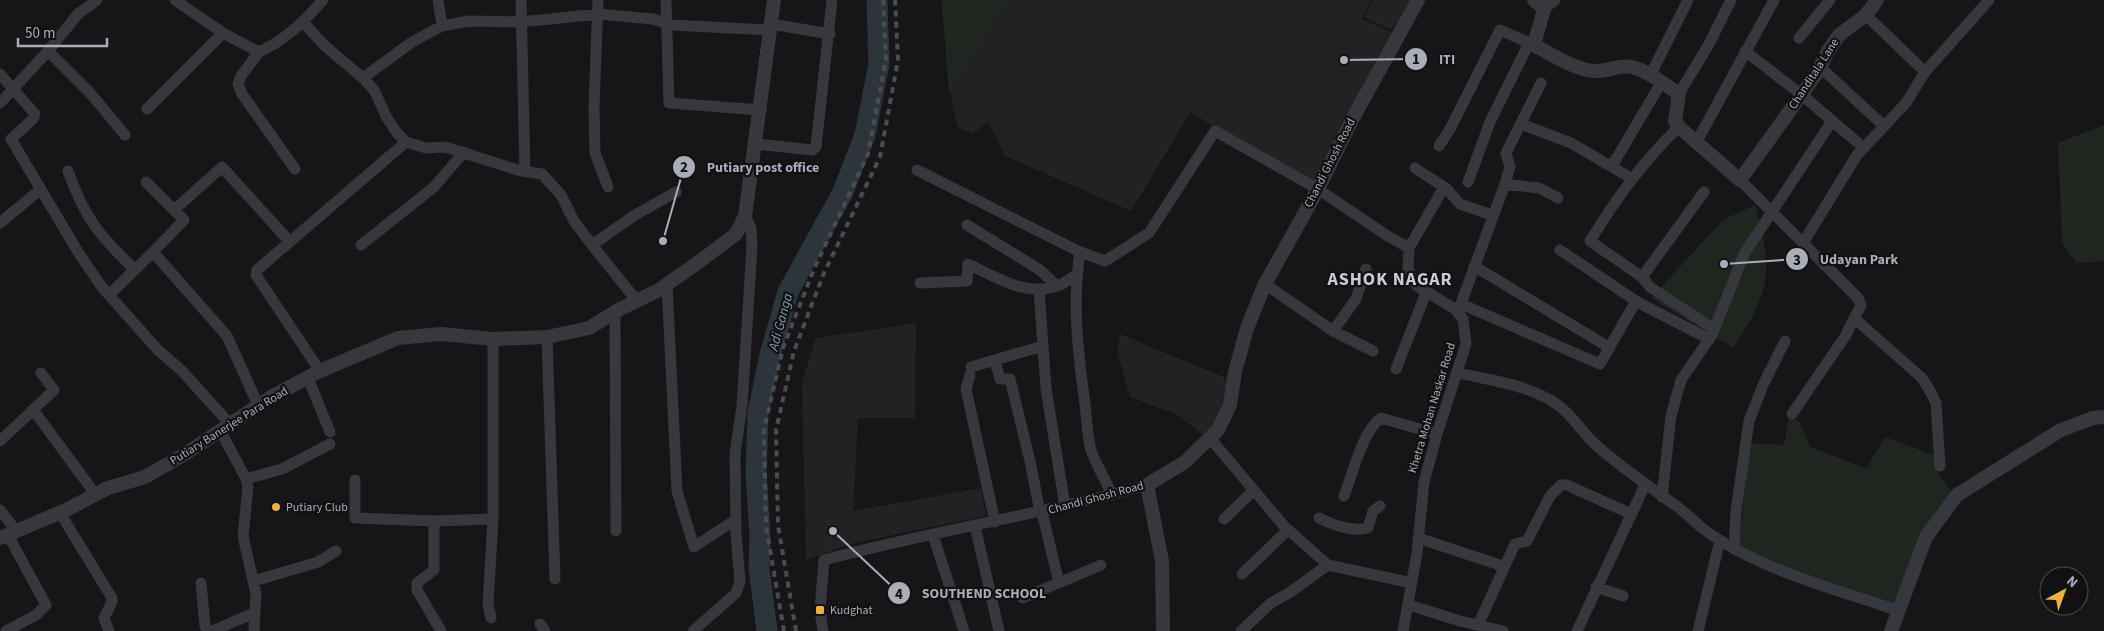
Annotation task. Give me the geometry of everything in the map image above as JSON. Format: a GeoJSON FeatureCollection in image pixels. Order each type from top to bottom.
{"type":"FeatureCollection","features":[{"type":"Feature","properties":{"kind":"street"},"geometry":{"type":"LineString","coordinates":[[0,103],[48,51],[78,14],[97,0]]}},
{"type":"Feature","properties":{"kind":"street"},"geometry":{"type":"LineString","coordinates":[[175,0],[223,33],[259,52]]}},
{"type":"Feature","properties":{"kind":"street"},"geometry":{"type":"LineString","coordinates":[[295,169],[242,94],[238,84],[241,76],[259,52],[278,43],[303,22],[323,0]]}},
{"type":"Feature","properties":{"kind":"street"},"geometry":{"type":"LineString","coordinates":[[438,0],[442,26]]}},
{"type":"Feature","properties":{"kind":"street"},"geometry":{"type":"LineString","coordinates":[[521,0],[525,171]]}},
{"type":"Feature","properties":{"kind":"street"},"geometry":{"type":"LineString","coordinates":[[598,0],[594,107],[595,153],[608,187]]}},
{"type":"Feature","properties":{"kind":"street"},"geometry":{"type":"LineString","coordinates":[[666,0],[669,103],[761,110]]}},
{"type":"Feature","properties":{"kind":"street","name":"Putiary Banerjee Para Road"},"geometry":{"type":"LineString","coordinates":[[8,535],[60,513],[108,488],[145,477],[258,405],[314,375],[398,338],[441,334],[493,339],[547,337],[589,328],[667,284],[736,234],[745,216],[761,110],[774,0]]}},
{"type":"Feature","properties":{"kind":"street"},"geometry":{"type":"LineString","coordinates":[[756,144],[812,150],[816,147],[830,34],[832,0]]}},
{"type":"Feature","properties":{"kind":"street","name":"Chandi Ghosh Road"},"geometry":{"type":"LineString","coordinates":[[823,631],[820,610],[824,560],[862,549],[1041,512],[1147,485],[1185,462],[1218,430],[1230,405],[1234,372],[1247,328],[1265,284],[1318,188],[1358,107],[1418,0]]}},
{"type":"Feature","properties":{"kind":"street"},"geometry":{"type":"LineString","coordinates":[[1612,166],[1655,80],[1688,0]]}},
{"type":"Feature","properties":{"kind":"street"},"geometry":{"type":"LineString","coordinates":[[1731,0],[1709,44],[1679,94],[1676,121],[1679,127],[1696,143],[1740,180],[1858,298],[1861,306],[1846,335],[1792,414]]}},
{"type":"Feature","properties":{"kind":"street"},"geometry":{"type":"LineString","coordinates":[[1696,143],[1744,51],[1774,0]]}},
{"type":"Feature","properties":{"kind":"street"},"geometry":{"type":"LineString","coordinates":[[1799,38],[1830,0]]}},
{"type":"Feature","properties":{"kind":"street","name":"Chanditala Lane"},"geometry":{"type":"LineString","coordinates":[[1740,180],[1802,95],[1820,67],[1828,50],[1840,35],[1866,15],[1877,0]]}},
{"type":"Feature","properties":{"kind":"street"},"geometry":{"type":"LineString","coordinates":[[1803,243],[1857,155],[1906,104],[1925,72],[1989,0]]}},
{"type":"Feature","properties":{"kind":"street"},"geometry":{"type":"LineString","coordinates":[[1468,182],[1490,122],[1531,44],[1544,3]]}},
{"type":"Feature","properties":{"kind":"street"},"geometry":{"type":"LineString","coordinates":[[363,78],[412,42],[442,26],[469,21],[521,22],[598,14],[653,19],[667,24],[771,27],[830,34]]}},
{"type":"Feature","properties":{"kind":"street"},"geometry":{"type":"LineString","coordinates":[[1866,15],[1925,72]]}},
{"type":"Feature","properties":{"kind":"street"},"geometry":{"type":"LineString","coordinates":[[303,22],[325,46],[363,78],[374,90],[397,133],[406,142],[426,148],[445,147],[525,171],[542,174],[561,195],[574,221],[637,301]]}},
{"type":"Feature","properties":{"kind":"street"},"geometry":{"type":"LineString","coordinates":[[1439,146],[1450,130],[1500,30],[1582,69],[1609,71],[1623,65],[1634,67],[1679,94]]}},
{"type":"Feature","properties":{"kind":"street"},"geometry":{"type":"LineString","coordinates":[[147,109],[223,33]]}},
{"type":"Feature","properties":{"kind":"street"},"geometry":{"type":"LineString","coordinates":[[48,51],[91,94],[125,135]]}},
{"type":"Feature","properties":{"kind":"street"},"geometry":{"type":"LineString","coordinates":[[1744,51],[1802,95],[1864,148]]}},
{"type":"Feature","properties":{"kind":"street"},"geometry":{"type":"LineString","coordinates":[[1820,67],[1884,126]]}},
{"type":"Feature","properties":{"kind":"street"},"geometry":{"type":"LineString","coordinates":[[0,74],[35,114],[33,119],[11,139],[78,252],[109,296],[225,427],[248,487],[243,536],[256,594],[253,631]]}},
{"type":"Feature","properties":{"kind":"street"},"geometry":{"type":"LineString","coordinates":[[1459,308],[1505,184],[1510,167],[1506,153],[1541,83]]}},
{"type":"Feature","properties":{"kind":"street"},"geometry":{"type":"LineString","coordinates":[[1662,497],[1670,424],[1681,380],[1712,334],[1744,254],[1832,121]]}},
{"type":"Feature","properties":{"kind":"street"},"geometry":{"type":"LineString","coordinates":[[1521,124],[1571,143],[1631,178]]}},
{"type":"Feature","properties":{"kind":"street"},"geometry":{"type":"LineString","coordinates":[[1679,127],[1653,152],[1631,178],[1590,241],[1642,277],[1650,286],[1712,334]]}},
{"type":"Feature","properties":{"kind":"street"},"geometry":{"type":"LineString","coordinates":[[917,170],[1080,252],[1105,261],[1149,233],[1215,131],[1318,188],[1386,235],[1409,248]]}},
{"type":"Feature","properties":{"kind":"street"},"geometry":{"type":"LineString","coordinates":[[246,479],[282,469],[330,438],[314,375],[256,275],[261,266],[406,142]]}},
{"type":"Feature","properties":{"kind":"street"},"geometry":{"type":"LineString","coordinates":[[360,246],[434,187],[464,152]]}},
{"type":"Feature","properties":{"kind":"street"},"geometry":{"type":"LineString","coordinates":[[174,210],[222,167],[290,242]]}},
{"type":"Feature","properties":{"kind":"street"},"geometry":{"type":"LineString","coordinates":[[1415,168],[1444,187],[1460,204],[1492,215]]}},
{"type":"Feature","properties":{"kind":"street"},"geometry":{"type":"LineString","coordinates":[[68,171],[78,200],[90,222],[135,270]]}},
{"type":"Feature","properties":{"kind":"street"},"geometry":{"type":"LineString","coordinates":[[109,296],[184,220],[146,182]]}},
{"type":"Feature","properties":{"kind":"street"},"geometry":{"type":"LineString","coordinates":[[1505,184],[1539,188],[1558,198]]}},
{"type":"Feature","properties":{"kind":"street"},"geometry":{"type":"LineString","coordinates":[[1444,187],[1409,248],[1409,274],[1412,281],[1426,292],[1459,308],[1600,364],[1636,301]]}},
{"type":"Feature","properties":{"kind":"street"},"geometry":{"type":"LineString","coordinates":[[0,224],[41,189]]}},
{"type":"Feature","properties":{"kind":"street"},"geometry":{"type":"LineString","coordinates":[[592,245],[635,216],[676,192]]}},
{"type":"Feature","properties":{"kind":"street"},"geometry":{"type":"LineString","coordinates":[[1642,277],[1704,192]]}},
{"type":"Feature","properties":{"kind":"street"},"geometry":{"type":"LineString","coordinates":[[693,631],[736,593],[740,581],[735,520],[735,454],[743,398],[752,246],[751,228],[745,216]]}},
{"type":"Feature","properties":{"kind":"street"},"geometry":{"type":"LineString","coordinates":[[967,225],[1040,270],[1058,286]]}},
{"type":"Feature","properties":{"kind":"street"},"geometry":{"type":"LineString","coordinates":[[1560,250],[1636,301],[1712,334]]}},
{"type":"Feature","properties":{"kind":"street"},"geometry":{"type":"LineString","coordinates":[[152,252],[227,336],[258,405]]}},
{"type":"Feature","properties":{"kind":"street"},"geometry":{"type":"LineString","coordinates":[[1080,252],[1077,274],[1078,352],[1092,452],[1112,495]]}},
{"type":"Feature","properties":{"kind":"street"},"geometry":{"type":"LineString","coordinates":[[920,283],[967,281],[968,264],[1016,286],[1039,290],[1058,286],[1077,274]]}},
{"type":"Feature","properties":{"kind":"street"},"geometry":{"type":"LineString","coordinates":[[1474,266],[1610,348]]}},
{"type":"Feature","properties":{"kind":"street"},"geometry":{"type":"LineString","coordinates":[[1333,331],[1356,299],[1366,269]]}},
{"type":"Feature","properties":{"kind":"street"},"geometry":{"type":"LineString","coordinates":[[667,284],[677,491],[694,548],[735,520]]}},
{"type":"Feature","properties":{"kind":"street"},"geometry":{"type":"LineString","coordinates":[[1265,284],[1333,331],[1373,350]]}},
{"type":"Feature","properties":{"kind":"street"},"geometry":{"type":"LineString","coordinates":[[1039,290],[1046,389],[1065,506]]}},
{"type":"Feature","properties":{"kind":"street"},"geometry":{"type":"LineString","coordinates":[[1396,369],[1426,292]]}},
{"type":"Feature","properties":{"kind":"street","name":"Khetra Mohan Naskar Road"},"geometry":{"type":"LineString","coordinates":[[1403,631],[1409,605],[1424,482],[1437,434],[1466,344],[1463,319],[1459,308]]}},
{"type":"Feature","properties":{"kind":"street"},"geometry":{"type":"LineString","coordinates":[[615,312],[616,531]]}},
{"type":"Feature","properties":{"kind":"street"},"geometry":{"type":"LineString","coordinates":[[1854,318],[1922,378],[1930,391],[1936,403],[1940,466]]}},
{"type":"Feature","properties":{"kind":"street"},"geometry":{"type":"LineString","coordinates":[[547,337],[555,579]]}},
{"type":"Feature","properties":{"kind":"street"},"geometry":{"type":"LineString","coordinates":[[491,618],[488,604],[493,519],[493,339]]}},
{"type":"Feature","properties":{"kind":"street"},"geometry":{"type":"LineString","coordinates":[[1734,549],[1736,511],[1749,422],[1763,385],[1786,341]]}},
{"type":"Feature","properties":{"kind":"street"},"geometry":{"type":"LineString","coordinates":[[994,522],[966,389],[970,371],[1043,346]]}},
{"type":"Feature","properties":{"kind":"street"},"geometry":{"type":"LineString","coordinates":[[995,361],[1000,379],[1010,378],[1059,583]]}},
{"type":"Feature","properties":{"kind":"street"},"geometry":{"type":"LineString","coordinates":[[0,442],[54,390],[41,373]]}},
{"type":"Feature","properties":{"kind":"street"},"geometry":{"type":"LineString","coordinates":[[1458,373],[1528,389],[1553,402],[1572,418],[1594,444],[1645,485],[1734,549],[1778,569],[1899,611]]}},
{"type":"Feature","properties":{"kind":"street"},"geometry":{"type":"LineString","coordinates":[[34,411],[96,495]]}},
{"type":"Feature","properties":{"kind":"street"},"geometry":{"type":"LineString","coordinates":[[1891,631],[1926,537],[1957,495],[2061,430],[2093,418],[2104,417]]}},
{"type":"Feature","properties":{"kind":"street"},"geometry":{"type":"LineString","coordinates":[[1344,496],[1375,422],[1381,418],[1437,434]]}},
{"type":"Feature","properties":{"kind":"street"},"geometry":{"type":"LineString","coordinates":[[1210,438],[1288,530],[1328,566],[1412,583]]}},
{"type":"Feature","properties":{"kind":"street"},"geometry":{"type":"LineString","coordinates":[[355,480],[355,518],[434,521],[493,519]]}},
{"type":"Feature","properties":{"kind":"street"},"geometry":{"type":"LineString","coordinates":[[1147,485],[1162,561],[1163,631]]}},
{"type":"Feature","properties":{"kind":"street"},"geometry":{"type":"LineString","coordinates":[[1484,627],[1504,566],[1515,544],[1527,541],[1550,496],[1561,485],[1631,514]]}},
{"type":"Feature","properties":{"kind":"street"},"geometry":{"type":"LineString","coordinates":[[1577,631],[1645,485]]}},
{"type":"Feature","properties":{"kind":"street"},"geometry":{"type":"LineString","coordinates":[[1224,518],[1254,490]]}},
{"type":"Feature","properties":{"kind":"street"},"geometry":{"type":"LineString","coordinates":[[1319,518],[1331,524],[1361,530],[1368,528],[1373,511],[1380,506]]}},
{"type":"Feature","properties":{"kind":"street"},"geometry":{"type":"LineString","coordinates":[[0,510],[8,535],[46,605],[36,615],[6,631]]}},
{"type":"Feature","properties":{"kind":"street"},"geometry":{"type":"LineString","coordinates":[[60,513],[112,598],[104,618],[109,631]]}},
{"type":"Feature","properties":{"kind":"street"},"geometry":{"type":"LineString","coordinates":[[434,521],[434,570],[416,583],[417,590],[441,631]]}},
{"type":"Feature","properties":{"kind":"street"},"geometry":{"type":"LineString","coordinates":[[975,526],[999,631]]}},
{"type":"Feature","properties":{"kind":"street"},"geometry":{"type":"LineString","coordinates":[[1242,574],[1288,530]]}},
{"type":"Feature","properties":{"kind":"street"},"geometry":{"type":"LineString","coordinates":[[934,535],[964,631]]}},
{"type":"Feature","properties":{"kind":"street"},"geometry":{"type":"LineString","coordinates":[[1418,538],[1504,566]]}},
{"type":"Feature","properties":{"kind":"street"},"geometry":{"type":"LineString","coordinates":[[1700,630],[1720,540]]}},
{"type":"Feature","properties":{"kind":"street"},"geometry":{"type":"LineString","coordinates":[[254,581],[318,562],[336,551]]}},
{"type":"Feature","properties":{"kind":"street"},"geometry":{"type":"LineString","coordinates":[[1023,598],[1101,565]]}},
{"type":"Feature","properties":{"kind":"street"},"geometry":{"type":"LineString","coordinates":[[1241,631],[1271,603],[1328,566]]}},
{"type":"Feature","properties":{"kind":"street"},"geometry":{"type":"LineString","coordinates":[[201,583],[205,626],[208,630],[212,631],[254,613]]}},
{"type":"Feature","properties":{"kind":"street"},"geometry":{"type":"LineString","coordinates":[[1596,587],[1623,596]]}},
{"type":"Feature","properties":{"kind":"street"},"geometry":{"type":"LineString","coordinates":[[1409,605],[1502,631]]}},
{"type":"Feature","properties":{"kind":"shaded area"},"geometry":{"type":"Polygon","coordinates":[[[941,0],[1371,0],[1362,19],[1395,34],[1311,189],[1191,112],[1131,211],[1005,156],[988,122],[973,134],[958,127],[952,104],[941,0]]]}},
{"type":"Feature","properties":{"kind":"shaded area"},"geometry":{"type":"Polygon","coordinates":[[[941,0],[1008,0],[949,94],[942,4],[941,0]]]}},
{"type":"Feature","properties":{"kind":"shaded area"},"geometry":{"type":"Polygon","coordinates":[[[1373,0],[1413,0],[1392,30],[1364,17],[1373,0]]]}},
{"type":"Feature","properties":{"kind":"shaded area"},"geometry":{"type":"Polygon","coordinates":[[[2104,125],[2104,261],[2076,263],[2062,242],[2058,143],[2104,125]]]}},
{"type":"Feature","properties":{"kind":"shaded area"},"geometry":{"type":"Polygon","coordinates":[[[1755,205],[1765,247],[1765,280],[1762,295],[1755,311],[1733,348],[1651,298],[1723,220],[1755,205]]]}},
{"type":"Feature","properties":{"kind":"shaded area"},"geometry":{"type":"Polygon","coordinates":[[[916,323],[915,418],[858,418],[853,511],[981,488],[986,516],[854,543],[806,560],[802,383],[816,338],[916,323]]]}},
{"type":"Feature","properties":{"kind":"shaded area"},"geometry":{"type":"Polygon","coordinates":[[[1120,334],[1231,380],[1228,403],[1206,437],[1178,415],[1130,397],[1117,351],[1120,334]]]}},
{"type":"Feature","properties":{"kind":"shaded area"},"geometry":{"type":"Polygon","coordinates":[[[1789,417],[1799,421],[1810,447],[1866,468],[1885,437],[1934,455],[1940,476],[1952,493],[1932,519],[1924,534],[1912,565],[1898,612],[1782,568],[1739,546],[1749,443],[1784,445],[1789,417]]]}},
{"type":"Feature","properties":{"kind":"waterway","name":"Adi Ganga"},"geometry":{"type":"LineString","coordinates":[[767,631],[759,568],[760,535],[756,473],[758,413],[770,355],[788,292],[843,192],[865,135],[879,64],[877,0]]}},
{"type":"Feature","properties":{"kind":"railway"},"geometry":{"type":"LineString","coordinates":[[784,631],[766,526],[764,429],[783,348],[814,269],[868,154],[886,59],[883,0]]}},
{"type":"Feature","properties":{"kind":"railway"},"geometry":{"type":"LineString","coordinates":[[796,631],[778,525],[776,430],[794,351],[824,273],[880,157],[898,60],[895,0]]}},
{"type":"Feature","properties":{"kind":"place","name":"ITI"},"geometry":{"type":"Point","coordinates":[1344,60]}},
{"type":"Feature","properties":{"kind":"place","name":"Putiary post office"},"geometry":{"type":"Point","coordinates":[663,241]}},
{"type":"Feature","properties":{"kind":"place","name":"Udayan Park"},"geometry":{"type":"Point","coordinates":[1724,264]}},
{"type":"Feature","properties":{"kind":"place","name":"Putiary Club"},"geometry":{"type":"Point","coordinates":[276,507]}},
{"type":"Feature","properties":{"kind":"place","name":"SOUTHEND SCHOOL"},"geometry":{"type":"Point","coordinates":[833,531]}},
{"type":"Feature","properties":{"kind":"place","name":"Kudghat"},"geometry":{"type":"Point","coordinates":[820,610]}},
{"type":"Feature","properties":{"kind":"district","name":"ASHOK NAGAR"},"geometry":{"type":"Point","coordinates":[1390,279]}}]}
